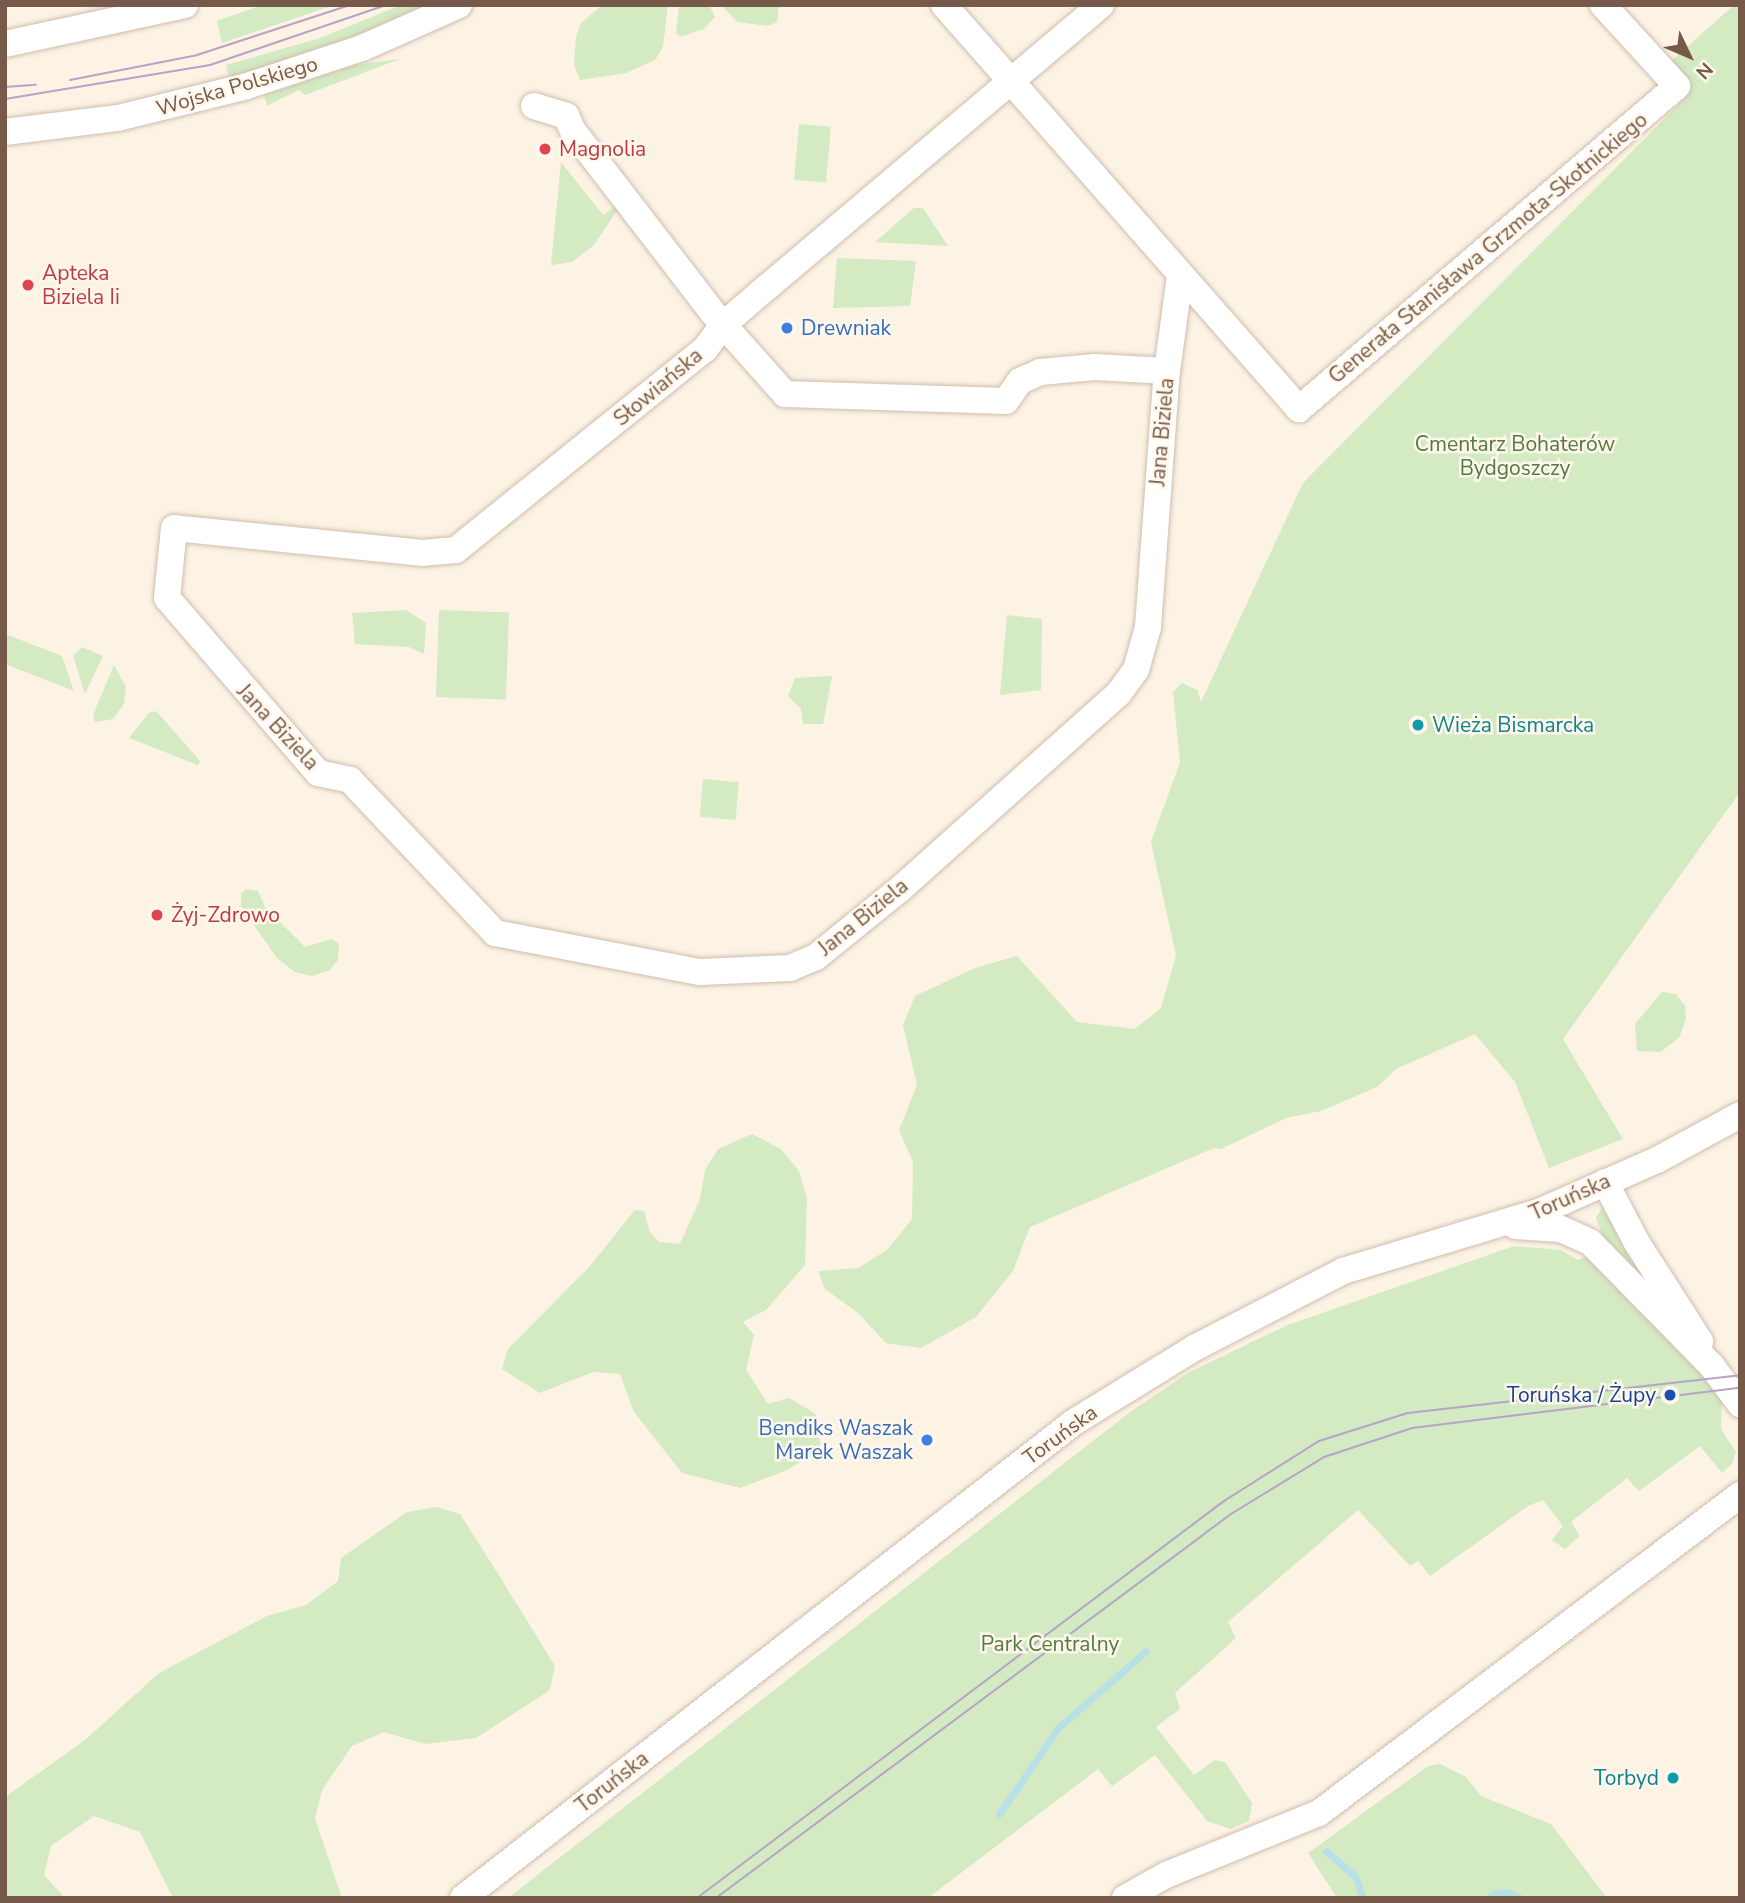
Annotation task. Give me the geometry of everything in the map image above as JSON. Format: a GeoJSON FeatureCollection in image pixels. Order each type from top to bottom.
{"type":"FeatureCollection","features":[{"type":"Feature","properties":{"kind":"street"},"geometry":{"type":"LineString","coordinates":[[5,44],[184,5]]}},
{"type":"Feature","properties":{"kind":"street","name":"Wojska Polskiego"},"geometry":{"type":"LineString","coordinates":[[5,132],[118,118],[247,86],[362,48],[459,5]]}},
{"type":"Feature","properties":{"kind":"street"},"geometry":{"type":"LineString","coordinates":[[944,5],[1180,276]]}},
{"type":"Feature","properties":{"kind":"street","name":"Słowiańska"},"geometry":{"type":"LineString","coordinates":[[174,527],[423,553],[456,550],[705,349],[722,326],[1012,84],[1101,5]]}},
{"type":"Feature","properties":{"kind":"street","name":"Generała Stanisława Grzmota-Skotnickiego"},"geometry":{"type":"LineString","coordinates":[[1180,276],[1299,409],[1677,86],[1603,5]]}},
{"type":"Feature","properties":{"kind":"street"},"geometry":{"type":"LineString","coordinates":[[534,106],[566,116],[573,131],[722,326],[785,394],[1006,401],[1020,382],[1040,372],[1095,367],[1167,370]]}},
{"type":"Feature","properties":{"kind":"street","name":"Jana Biziela"},"geometry":{"type":"LineString","coordinates":[[174,527],[166,598],[318,773],[349,780],[495,933],[700,972],[790,968],[816,957],[900,889],[1119,693],[1136,670],[1148,627],[1167,370],[1180,276]]}},
{"type":"Feature","properties":{"kind":"street","name":"Toruńska"},"geometry":{"type":"LineString","coordinates":[[463,1898],[1074,1422],[1196,1347],[1343,1270],[1493,1227],[1657,1160],[1740,1115]]}},
{"type":"Feature","properties":{"kind":"street"},"geometry":{"type":"LineString","coordinates":[[1590,1242],[1593,1187]]}},
{"type":"Feature","properties":{"kind":"street"},"geometry":{"type":"LineString","coordinates":[[1593,1187],[1689,1317],[1711,1365]]}},
{"type":"Feature","properties":{"kind":"street"},"geometry":{"type":"LineString","coordinates":[[1493,1227],[1532,1224],[1561,1229],[1590,1242],[1711,1365],[1740,1404]]}},
{"type":"Feature","properties":{"kind":"street"},"geometry":{"type":"LineString","coordinates":[[1125,1898],[1166,1875],[1320,1814],[1740,1495]]}},
{"type":"Feature","properties":{"kind":"green space"},"geometry":{"type":"Polygon","coordinates":[[[262,5],[334,5],[222,43],[217,21],[262,5]]]}},
{"type":"Feature","properties":{"kind":"green space"},"geometry":{"type":"Polygon","coordinates":[[[401,5],[431,5],[352,39],[230,79],[226,65],[320,38],[401,5]]]}},
{"type":"Feature","properties":{"kind":"green space"},"geometry":{"type":"Polygon","coordinates":[[[602,5],[668,5],[663,47],[655,60],[626,73],[580,80],[574,64],[576,37],[581,23],[602,5]]]}},
{"type":"Feature","properties":{"kind":"green space"},"geometry":{"type":"Polygon","coordinates":[[[679,5],[709,5],[715,17],[704,29],[680,37],[676,33],[679,5]]]}},
{"type":"Feature","properties":{"kind":"green space"},"geometry":{"type":"Polygon","coordinates":[[[721,5],[779,5],[777,22],[768,26],[737,22],[721,5]]]}},
{"type":"Feature","properties":{"kind":"green space","name":"Cmentarz Bohaterów Bydgoszczy"},"geometry":{"type":"Polygon","coordinates":[[[1734,5],[1740,5],[1740,792],[1563,1039],[1623,1139],[1549,1168],[1515,1082],[1475,1034],[1396,1069],[1377,1087],[1321,1111],[1286,1118],[1221,1149],[1214,1148],[1030,1227],[1013,1271],[976,1317],[921,1348],[886,1343],[858,1313],[825,1289],[818,1271],[858,1268],[887,1250],[912,1219],[913,1162],[899,1130],[917,1085],[903,1025],[915,996],[975,968],[1017,956],[1077,1022],[1135,1029],[1161,1008],[1176,955],[1151,842],[1180,762],[1173,692],[1182,683],[1197,690],[1201,702],[1303,483],[1685,98],[1670,62],[1734,5]]]}},
{"type":"Feature","properties":{"kind":"green space"},"geometry":{"type":"Polygon","coordinates":[[[400,59],[305,95],[299,90],[267,106],[264,95],[354,65],[400,59]]]}},
{"type":"Feature","properties":{"kind":"green space"},"geometry":{"type":"Polygon","coordinates":[[[799,124],[831,127],[826,183],[794,180],[799,124]]]}},
{"type":"Feature","properties":{"kind":"green space"},"geometry":{"type":"Polygon","coordinates":[[[561,162],[603,215],[617,205],[618,209],[594,245],[572,262],[551,265],[561,162]]]}},
{"type":"Feature","properties":{"kind":"green space"},"geometry":{"type":"Polygon","coordinates":[[[914,208],[923,208],[948,246],[875,242],[914,208]]]}},
{"type":"Feature","properties":{"kind":"green space"},"geometry":{"type":"Polygon","coordinates":[[[837,258],[916,261],[910,306],[833,308],[837,258]]]}},
{"type":"Feature","properties":{"kind":"green space"},"geometry":{"type":"Polygon","coordinates":[[[406,610],[426,623],[424,654],[409,647],[355,644],[352,613],[406,610]]]}},
{"type":"Feature","properties":{"kind":"green space"},"geometry":{"type":"Polygon","coordinates":[[[439,610],[509,612],[506,699],[436,697],[439,610]]]}},
{"type":"Feature","properties":{"kind":"green space"},"geometry":{"type":"Polygon","coordinates":[[[1007,615],[1042,619],[1041,690],[1000,695],[1007,615]]]}},
{"type":"Feature","properties":{"kind":"green space"},"geometry":{"type":"Polygon","coordinates":[[[5,634],[62,656],[74,691],[5,664],[5,634]]]}},
{"type":"Feature","properties":{"kind":"green space"},"geometry":{"type":"Polygon","coordinates":[[[82,647],[103,656],[85,694],[73,656],[82,647]]]}},
{"type":"Feature","properties":{"kind":"green space"},"geometry":{"type":"Polygon","coordinates":[[[114,665],[126,687],[124,704],[113,719],[95,722],[93,715],[114,665]]]}},
{"type":"Feature","properties":{"kind":"green space"},"geometry":{"type":"Polygon","coordinates":[[[832,676],[823,724],[803,724],[801,709],[788,696],[795,678],[832,676]]]}},
{"type":"Feature","properties":{"kind":"green space"},"geometry":{"type":"Polygon","coordinates":[[[156,711],[200,761],[198,765],[129,738],[149,713],[156,711]]]}},
{"type":"Feature","properties":{"kind":"green space"},"geometry":{"type":"Polygon","coordinates":[[[703,779],[739,782],[736,820],[700,817],[703,779]]]}},
{"type":"Feature","properties":{"kind":"green space"},"geometry":{"type":"Polygon","coordinates":[[[246,889],[258,891],[265,907],[305,947],[332,939],[339,944],[338,960],[330,970],[312,976],[295,972],[276,957],[241,906],[241,894],[246,889]]]}},
{"type":"Feature","properties":{"kind":"green space"},"geometry":{"type":"Polygon","coordinates":[[[1662,992],[1676,994],[1685,1006],[1686,1019],[1679,1038],[1660,1052],[1637,1051],[1635,1024],[1662,992]]]}},
{"type":"Feature","properties":{"kind":"green space"},"geometry":{"type":"Polygon","coordinates":[[[752,1134],[781,1149],[799,1171],[807,1199],[805,1265],[766,1310],[743,1322],[754,1335],[746,1370],[768,1404],[789,1398],[816,1414],[821,1449],[787,1470],[740,1488],[682,1473],[634,1412],[620,1374],[593,1372],[540,1393],[502,1369],[508,1349],[590,1266],[635,1210],[644,1211],[650,1232],[659,1242],[680,1244],[700,1199],[705,1170],[718,1149],[752,1134]]]}},
{"type":"Feature","properties":{"kind":"green space"},"geometry":{"type":"Polygon","coordinates":[[[1602,1208],[1647,1282],[1603,1238],[1596,1218],[1602,1208]]]}},
{"type":"Feature","properties":{"kind":"green space","name":"Park Centralny"},"geometry":{"type":"Polygon","coordinates":[[[1514,1246],[1561,1250],[1578,1260],[1587,1256],[1683,1348],[1722,1401],[1721,1429],[1736,1452],[1732,1464],[1722,1473],[1700,1446],[1639,1491],[1627,1478],[1571,1522],[1580,1536],[1565,1549],[1552,1540],[1563,1526],[1543,1500],[1528,1506],[1430,1576],[1418,1561],[1410,1566],[1358,1510],[1228,1622],[1236,1638],[1175,1693],[1180,1709],[1156,1727],[1194,1775],[1215,1760],[1225,1762],[1252,1803],[1249,1821],[1230,1829],[1207,1821],[1155,1755],[1112,1786],[1098,1769],[928,1898],[508,1898],[1130,1412],[1188,1373],[1285,1326],[1514,1246]]]}},
{"type":"Feature","properties":{"kind":"green space"},"geometry":{"type":"Polygon","coordinates":[[[436,1507],[460,1514],[500,1577],[555,1666],[550,1690],[476,1738],[425,1744],[384,1732],[352,1746],[322,1790],[315,1819],[342,1898],[173,1898],[140,1832],[94,1816],[51,1846],[44,1875],[65,1898],[5,1898],[5,1797],[85,1740],[159,1673],[267,1616],[306,1605],[338,1581],[341,1558],[407,1512],[436,1507]]]}},
{"type":"Feature","properties":{"kind":"green space"},"geometry":{"type":"Polygon","coordinates":[[[1440,1764],[1466,1777],[1481,1796],[1551,1824],[1607,1898],[1337,1898],[1308,1853],[1428,1766],[1440,1764]]]}},
{"type":"Feature","properties":{"kind":"water"},"geometry":{"type":"Polygon","coordinates":[[[1508,1889],[1529,1898],[1485,1898],[1492,1891],[1508,1889]]]}},
{"type":"Feature","properties":{"kind":"waterway"},"geometry":{"type":"LineString","coordinates":[[999,1814],[1058,1728],[1146,1651]]}},
{"type":"Feature","properties":{"kind":"waterway"},"geometry":{"type":"LineString","coordinates":[[1326,1851],[1355,1876],[1363,1898]]}},
{"type":"Feature","properties":{"kind":"tram line"},"geometry":{"type":"LineString","coordinates":[[70,80],[197,55],[350,5]]}},
{"type":"Feature","properties":{"kind":"tram line"},"geometry":{"type":"LineString","coordinates":[[5,99],[210,65],[386,5]]}},
{"type":"Feature","properties":{"kind":"tram line"},"geometry":{"type":"LineString","coordinates":[[5,87],[36,85]]}},
{"type":"Feature","properties":{"kind":"tram line"},"geometry":{"type":"LineString","coordinates":[[697,1898],[1224,1501],[1319,1441],[1408,1413],[1740,1375]]}},
{"type":"Feature","properties":{"kind":"tram line"},"geometry":{"type":"LineString","coordinates":[[716,1898],[1231,1514],[1324,1457],[1412,1428],[1740,1388]]}},
{"type":"Feature","properties":{"kind":"place","name":"Magnolia"},"geometry":{"type":"Point","coordinates":[545,149]}},
{"type":"Feature","properties":{"kind":"place","name":"Apteka Biziela Ii"},"geometry":{"type":"Point","coordinates":[28,285]}},
{"type":"Feature","properties":{"kind":"place","name":"Drewniak"},"geometry":{"type":"Point","coordinates":[787,328]}},
{"type":"Feature","properties":{"kind":"place","name":"Wieża Bismarcka"},"geometry":{"type":"Point","coordinates":[1418,725]}},
{"type":"Feature","properties":{"kind":"place","name":"Żyj-Zdrowo"},"geometry":{"type":"Point","coordinates":[157,915]}},
{"type":"Feature","properties":{"kind":"place","name":"Toruńska / Żupy"},"geometry":{"type":"Point","coordinates":[1670,1395]}},
{"type":"Feature","properties":{"kind":"place","name":"Bendiks Waszak Marek Waszak"},"geometry":{"type":"Point","coordinates":[927,1440]}},
{"type":"Feature","properties":{"kind":"place","name":"Torbyd"},"geometry":{"type":"Point","coordinates":[1673,1778]}}]}
